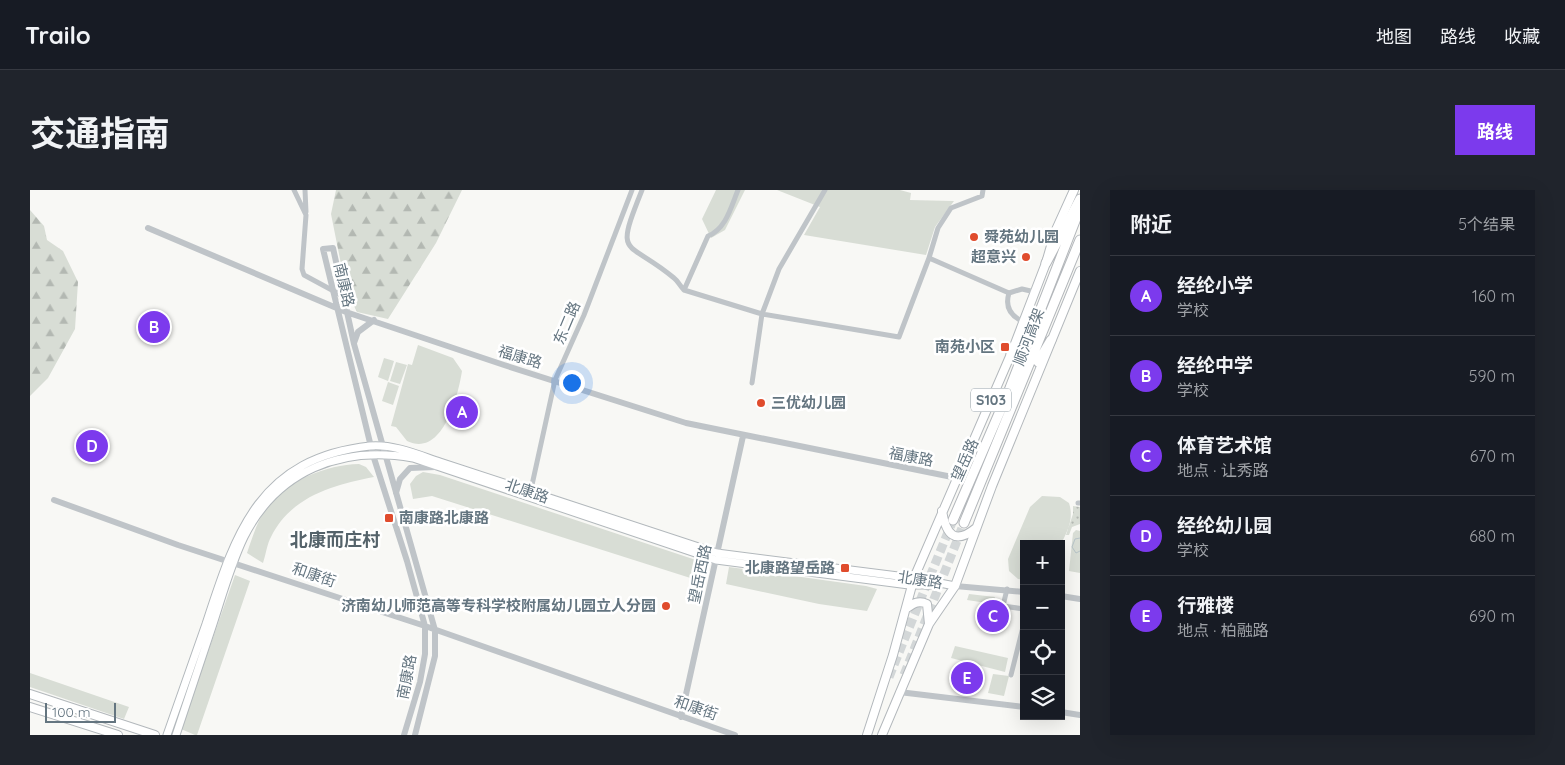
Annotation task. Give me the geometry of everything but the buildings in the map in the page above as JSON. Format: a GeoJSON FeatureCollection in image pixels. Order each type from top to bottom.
{"type":"FeatureCollection","features":[{"type":"Feature","properties":{"kind":"highway"},"geometry":{"type":"LineString","coordinates":[[1046,263],[1080,199]]}},
{"type":"Feature","properties":{"kind":"highway","name":"顺河高架"},"geometry":{"type":"LineString","coordinates":[[953,520],[1010,388],[1080,208]]}},
{"type":"Feature","properties":{"kind":"highway","name":"顺河高架"},"geometry":{"type":"LineString","coordinates":[[964,523],[1080,240]]}},
{"type":"Feature","properties":{"kind":"highway"},"geometry":{"type":"LineString","coordinates":[[1010,354],[1016,352],[1032,318],[1037,315]]}},
{"type":"Feature","properties":{"kind":"highway"},"geometry":{"type":"LineString","coordinates":[[1024,379],[1031,375],[1043,350],[1051,340]]}},
{"type":"Feature","properties":{"kind":"main road","name":"望岳路"},"geometry":{"type":"LineString","coordinates":[[867,735],[907,608],[913,581],[1010,354],[1046,263],[1055,232],[1074,190]]}},
{"type":"Feature","properties":{"kind":"main road","name":"S103"},"geometry":{"type":"LineString","coordinates":[[882,735],[929,624],[955,586],[976,528],[1080,271]]}},
{"type":"Feature","properties":{"kind":"main road","name":"北康路"},"geometry":{"type":"LineString","coordinates":[[167,735],[230,560],[251,511],[287,475],[326,456],[371,446],[415,454],[529,495]]}},
{"type":"Feature","properties":{"kind":"main road","name":"北康路"},"geometry":{"type":"LineString","coordinates":[[176,735],[230,560],[265,503],[278,490],[304,471],[322,464],[373,455],[412,458],[717,557],[955,586]]}},
{"type":"Feature","properties":{"kind":"main road"},"geometry":{"type":"LineString","coordinates":[[942,510],[945,526],[949,533],[955,536],[963,536],[976,528]]}},
{"type":"Feature","properties":{"kind":"main road"},"geometry":{"type":"LineString","coordinates":[[907,608],[915,602],[927,604],[929,624]]}},
{"type":"Feature","properties":{"kind":"main road"},"geometry":{"type":"LineString","coordinates":[[30,694],[155,735]]}},
{"type":"Feature","properties":{"kind":"main road"},"geometry":{"type":"LineString","coordinates":[[30,707],[118,735]]}},
{"type":"Feature","properties":{"kind":"street"},"geometry":{"type":"LineString","coordinates":[[294,190],[306,215]]}},
{"type":"Feature","properties":{"kind":"street"},"geometry":{"type":"LineString","coordinates":[[304,190],[306,215],[302,269],[304,275],[342,295]]}},
{"type":"Feature","properties":{"kind":"street","name":"东二路"},"geometry":{"type":"LineString","coordinates":[[529,495],[555,380],[584,315],[632,190]]}},
{"type":"Feature","properties":{"kind":"street"},"geometry":{"type":"LineString","coordinates":[[642,190],[626,233],[627,244],[634,252],[676,279],[684,290],[762,314],[899,337],[929,258],[938,228],[951,208],[982,196],[983,190]]}},
{"type":"Feature","properties":{"kind":"street"},"geometry":{"type":"LineString","coordinates":[[684,290],[708,236],[718,232],[730,212],[738,190]]}},
{"type":"Feature","properties":{"kind":"street"},"geometry":{"type":"LineString","coordinates":[[752,383],[762,314],[778,269],[825,190]]}},
{"type":"Feature","properties":{"kind":"street","name":"福康路"},"geometry":{"type":"LineString","coordinates":[[148,228],[346,312],[686,423],[957,478]]}},
{"type":"Feature","properties":{"kind":"street","name":"南康路"},"geometry":{"type":"LineString","coordinates":[[404,735],[420,682],[425,654],[425,626],[399,532],[373,455],[323,249],[333,248],[354,344],[435,630],[435,656],[415,735]]}},
{"type":"Feature","properties":{"kind":"street"},"geometry":{"type":"LineString","coordinates":[[929,258],[1009,294],[1022,289],[1035,292]]}},
{"type":"Feature","properties":{"kind":"street"},"geometry":{"type":"LineString","coordinates":[[1009,294],[1006,302],[1010,312],[1022,321]]}},
{"type":"Feature","properties":{"kind":"street"},"geometry":{"type":"LineString","coordinates":[[354,344],[358,332],[374,320]]}},
{"type":"Feature","properties":{"kind":"street","name":"望岳西路"},"geometry":{"type":"LineString","coordinates":[[681,717],[743,436]]}},
{"type":"Feature","properties":{"kind":"street"},"geometry":{"type":"LineString","coordinates":[[396,494],[400,480],[410,468],[419,466],[440,467]]}},
{"type":"Feature","properties":{"kind":"street","name":"和康街"},"geometry":{"type":"LineString","coordinates":[[54,500],[178,545],[230,560],[425,626],[735,735]]}},
{"type":"Feature","properties":{"kind":"street"},"geometry":{"type":"LineString","coordinates":[[955,586],[1020,591]]}},
{"type":"Feature","properties":{"kind":"street"},"geometry":{"type":"LineString","coordinates":[[1007,589],[1003,606],[1020,608]]}},
{"type":"Feature","properties":{"kind":"street"},"geometry":{"type":"LineString","coordinates":[[1065,597],[1080,599]]}},
{"type":"Feature","properties":{"kind":"street"},"geometry":{"type":"LineString","coordinates":[[1011,675],[1022,630]]}},
{"type":"Feature","properties":{"kind":"street"},"geometry":{"type":"LineString","coordinates":[[899,692],[1020,707]]}},
{"type":"Feature","properties":{"kind":"street"},"geometry":{"type":"LineString","coordinates":[[1065,713],[1080,715]]}},
{"type":"Feature","properties":{"kind":"green space"},"geometry":{"type":"Polygon","coordinates":[[[336,190],[462,190],[436,243],[388,319],[357,312],[346,289],[331,214],[336,190]]]}},
{"type":"Feature","properties":{"kind":"green space"},"geometry":{"type":"Polygon","coordinates":[[[716,190],[745,190],[725,230],[711,238],[702,219],[716,190]]]}},
{"type":"Feature","properties":{"kind":"green space"},"geometry":{"type":"Polygon","coordinates":[[[777,190],[900,190],[911,193],[910,200],[954,201],[935,227],[926,255],[804,235],[820,207],[777,190]]]}},
{"type":"Feature","properties":{"kind":"green space"},"geometry":{"type":"Polygon","coordinates":[[[30,210],[44,226],[47,240],[63,251],[78,282],[75,329],[48,378],[30,396],[30,210]]]}},
{"type":"Feature","properties":{"kind":"green space"},"geometry":{"type":"Polygon","coordinates":[[[418,345],[453,358],[462,371],[457,395],[446,422],[439,433],[430,441],[420,444],[407,441],[396,427],[391,426],[408,364],[412,365],[418,345]]]}},
{"type":"Feature","properties":{"kind":"green space"},"geometry":{"type":"Polygon","coordinates":[[[384,358],[394,361],[388,381],[378,377],[384,358]]]}},
{"type":"Feature","properties":{"kind":"green space"},"geometry":{"type":"Polygon","coordinates":[[[396,362],[407,365],[400,384],[390,381],[396,362]]]}},
{"type":"Feature","properties":{"kind":"green space"},"geometry":{"type":"Polygon","coordinates":[[[388,382],[399,386],[393,405],[382,401],[388,382]]]}},
{"type":"Feature","properties":{"kind":"green space"},"geometry":{"type":"Polygon","coordinates":[[[359,464],[366,467],[374,477],[329,489],[302,502],[290,511],[270,540],[263,563],[247,553],[255,529],[267,507],[286,489],[321,471],[334,467],[359,464]]]}},
{"type":"Feature","properties":{"kind":"green space"},"geometry":{"type":"Polygon","coordinates":[[[423,472],[440,475],[708,564],[703,582],[432,496],[413,499],[410,484],[416,476],[423,472]]]}},
{"type":"Feature","properties":{"kind":"green space"},"geometry":{"type":"Polygon","coordinates":[[[1042,496],[1060,497],[1069,503],[1070,524],[1063,540],[1020,540],[1020,579],[1009,571],[1008,559],[1030,507],[1042,496]]]}},
{"type":"Feature","properties":{"kind":"green space"},"geometry":{"type":"Polygon","coordinates":[[[1073,506],[1080,507],[1080,524],[1072,527],[1069,535],[1066,535],[1073,514],[1073,506]]]}},
{"type":"Feature","properties":{"kind":"green space"},"geometry":{"type":"Polygon","coordinates":[[[1076,530],[1080,531],[1080,573],[1069,571],[1073,533],[1076,530]]]}},
{"type":"Feature","properties":{"kind":"green space"},"geometry":{"type":"Polygon","coordinates":[[[729,567],[877,589],[867,611],[819,604],[726,584],[729,567]]]}},
{"type":"Feature","properties":{"kind":"green space"},"geometry":{"type":"Polygon","coordinates":[[[235,575],[250,581],[197,735],[195,735],[181,729],[235,575]]]}},
{"type":"Feature","properties":{"kind":"green space"},"geometry":{"type":"Polygon","coordinates":[[[969,594],[995,597],[993,604],[967,600],[969,594]]]}},
{"type":"Feature","properties":{"kind":"green space"},"geometry":{"type":"Polygon","coordinates":[[[955,646],[1008,658],[1005,672],[951,658],[955,646]]]}},
{"type":"Feature","properties":{"kind":"green space"},"geometry":{"type":"Polygon","coordinates":[[[30,673],[129,707],[124,719],[30,687],[30,673]]]}},
{"type":"Feature","properties":{"kind":"green space"},"geometry":{"type":"Polygon","coordinates":[[[993,674],[1009,676],[1004,696],[988,693],[993,674]]]}},
{"type":"Feature","properties":{"kind":"waterway"},"geometry":{"type":"LineString","coordinates":[[1080,538],[1075,539],[1072,547],[1076,553],[1080,551]]}},
{"type":"Feature","properties":{"kind":"tunnel"},"geometry":{"type":"LineString","coordinates":[[889,677],[953,520]]}},
{"type":"Feature","properties":{"kind":"tunnel"},"geometry":{"type":"LineString","coordinates":[[904,675],[964,523]]}},
{"type":"Feature","properties":{"kind":"place","name":"舜苑幼儿园"},"geometry":{"type":"Point","coordinates":[974,237]}},
{"type":"Feature","properties":{"kind":"place","name":"超意兴"},"geometry":{"type":"Point","coordinates":[1026,257]}},
{"type":"Feature","properties":{"kind":"place","name":"经纶中学"},"geometry":{"type":"Point","coordinates":[154,327]}},
{"type":"Feature","properties":{"kind":"place","name":"南苑小区"},"geometry":{"type":"Point","coordinates":[1005,347]}},
{"type":"Feature","properties":{"kind":"place","name":"三优幼儿园"},"geometry":{"type":"Point","coordinates":[761,403]}},
{"type":"Feature","properties":{"kind":"place","name":"经纶小学"},"geometry":{"type":"Point","coordinates":[462,412]}},
{"type":"Feature","properties":{"kind":"place","name":"经纶幼儿园"},"geometry":{"type":"Point","coordinates":[92,446]}},
{"type":"Feature","properties":{"kind":"place","name":"南康路北康路"},"geometry":{"type":"Point","coordinates":[389,518]}},
{"type":"Feature","properties":{"kind":"place","name":"北康路望岳路"},"geometry":{"type":"Point","coordinates":[845,568]}},
{"type":"Feature","properties":{"kind":"place","name":"济南幼儿师范高等专科学校附属幼儿园立人分园"},"geometry":{"type":"Point","coordinates":[666,606]}},
{"type":"Feature","properties":{"kind":"place","name":"体育艺术馆"},"geometry":{"type":"Point","coordinates":[993,616]}},
{"type":"Feature","properties":{"kind":"place","name":"行雅楼"},"geometry":{"type":"Point","coordinates":[967,678]}},
{"type":"Feature","properties":{"kind":"district","name":"北康而庄村"},"geometry":{"type":"Point","coordinates":[335,540]}}]}
